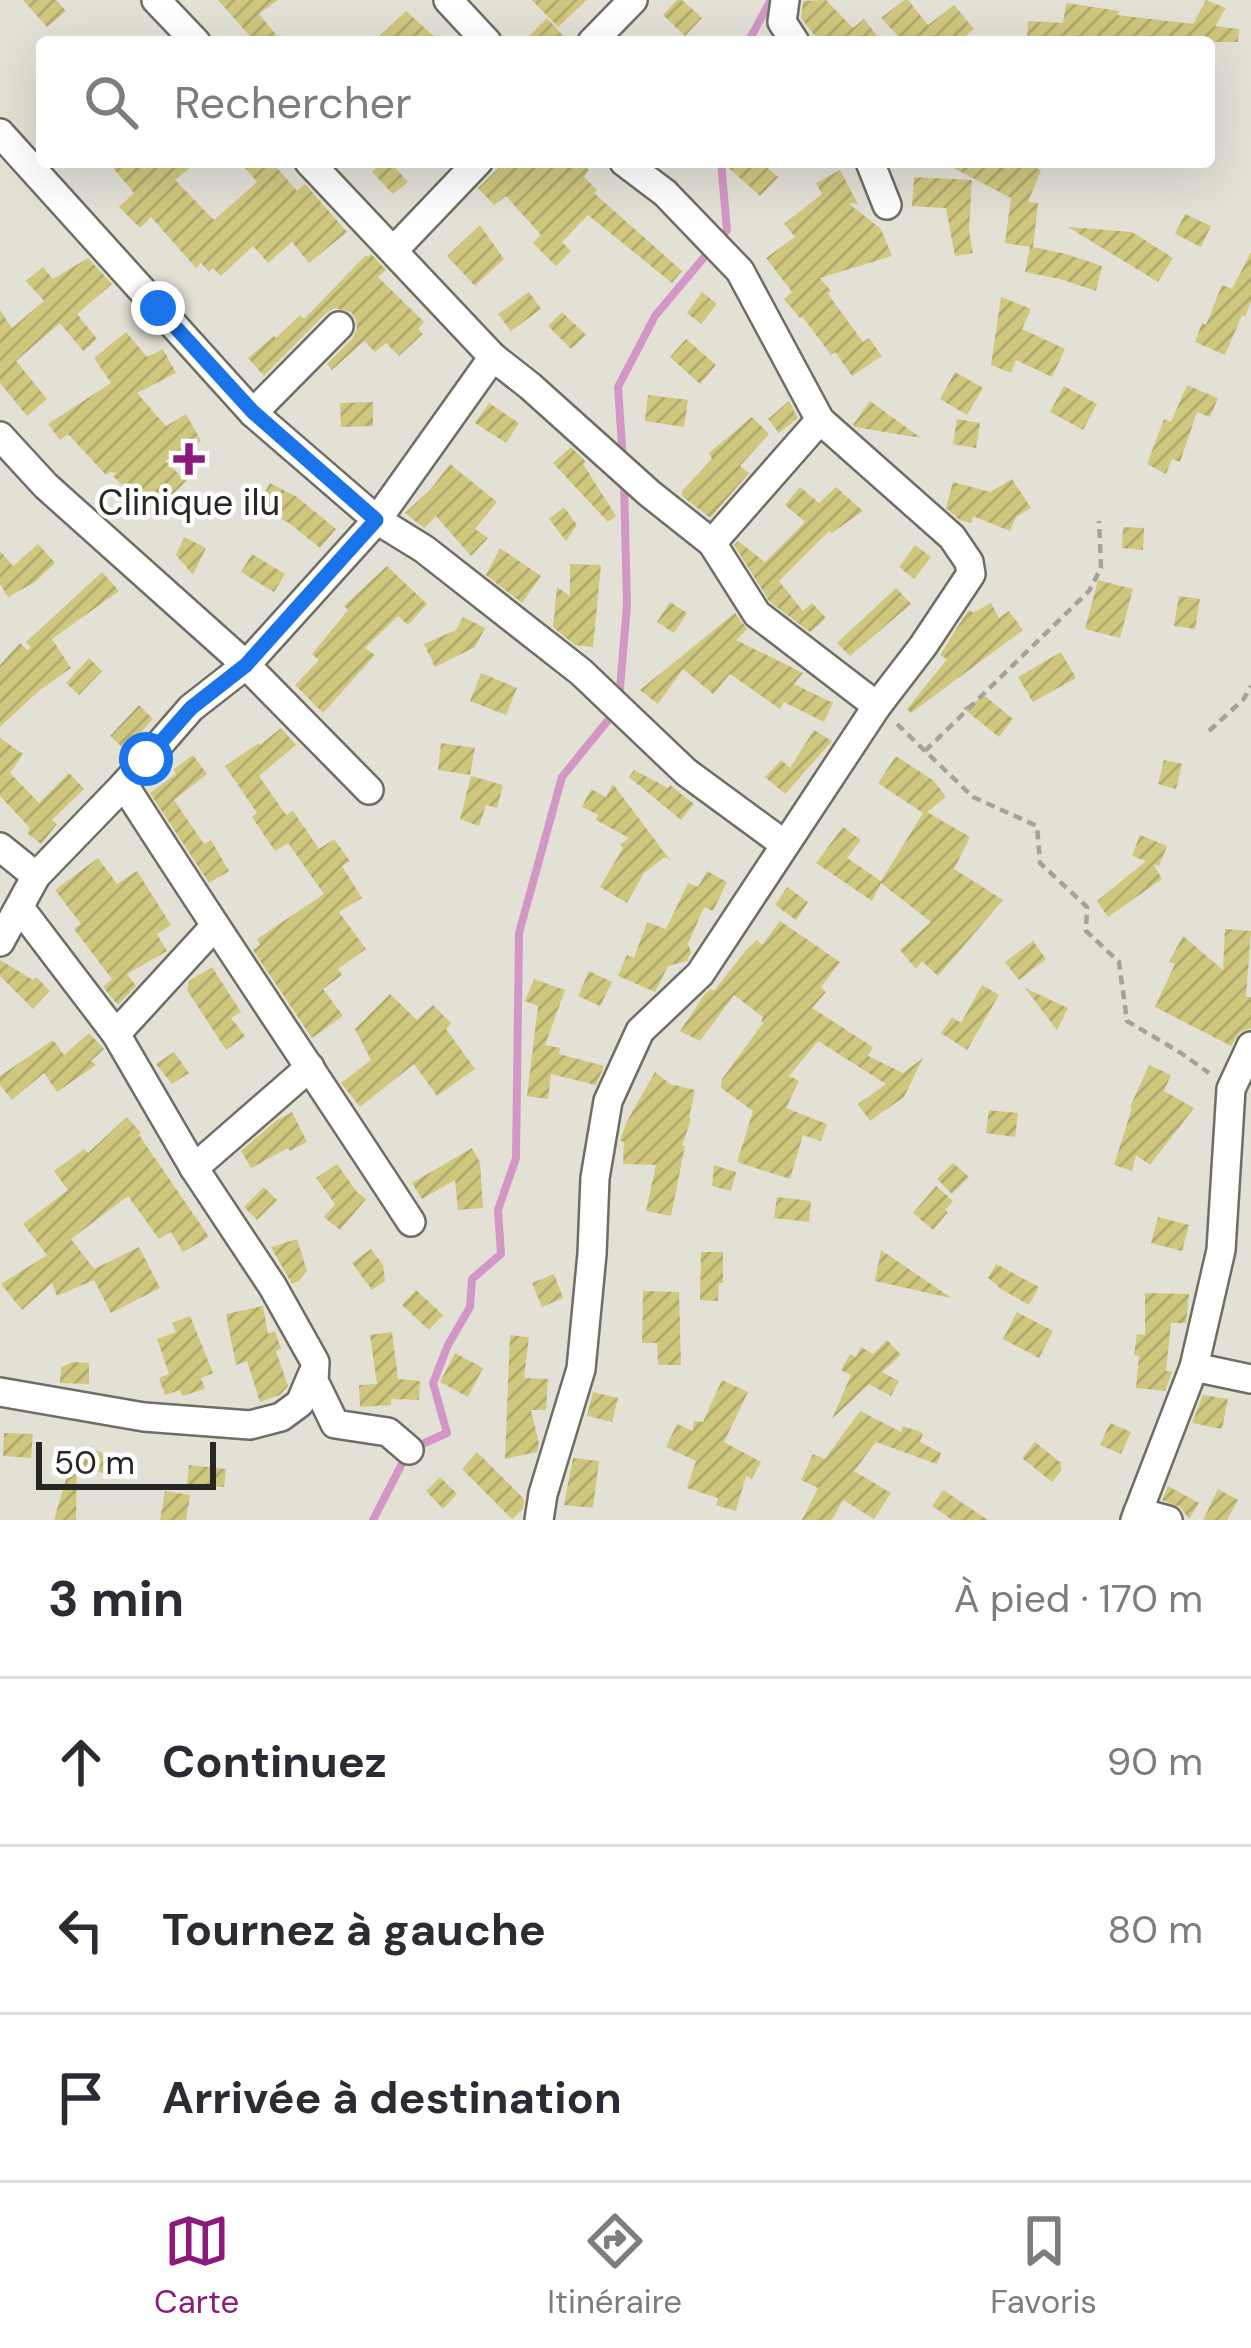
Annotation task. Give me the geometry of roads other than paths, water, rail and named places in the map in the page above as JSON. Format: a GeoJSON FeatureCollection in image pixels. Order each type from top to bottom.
{"type":"FeatureCollection","features":[{"type":"Feature","properties":{"kind":"street"},"geometry":{"type":"LineString","coordinates":[[156,0],[190,36]]}},
{"type":"Feature","properties":{"kind":"street"},"geometry":{"type":"LineString","coordinates":[[448,0],[481,36]]}},
{"type":"Feature","properties":{"kind":"street"},"geometry":{"type":"LineString","coordinates":[[598,36],[633,0]]}},
{"type":"Feature","properties":{"kind":"street"},"geometry":{"type":"LineString","coordinates":[[785,0],[782,22],[791,36]]}},
{"type":"Feature","properties":{"kind":"street"},"geometry":{"type":"LineString","coordinates":[[0,133],[253,412],[376,520],[424,549],[581,672],[686,772],[784,844]]}},
{"type":"Feature","properties":{"kind":"street"},"geometry":{"type":"LineString","coordinates":[[315,168],[494,357],[712,542],[757,614],[877,706]]}},
{"type":"Feature","properties":{"kind":"street"},"geometry":{"type":"LineString","coordinates":[[394,250],[472,168]]}},
{"type":"Feature","properties":{"kind":"street"},"geometry":{"type":"LineString","coordinates":[[539,1520],[581,1370],[595,1178],[608,1101],[640,1030],[700,974],[877,706],[971,574],[969,562],[952,537],[820,420],[740,271],[665,193],[632,168]]}},
{"type":"Feature","properties":{"kind":"street"},"geometry":{"type":"LineString","coordinates":[[872,168],[887,205]]}},
{"type":"Feature","properties":{"kind":"street"},"geometry":{"type":"LineString","coordinates":[[253,412],[339,326]]}},
{"type":"Feature","properties":{"kind":"street"},"geometry":{"type":"LineString","coordinates":[[0,942],[36,876],[191,708],[246,665],[376,520],[494,357]]}},
{"type":"Feature","properties":{"kind":"street"},"geometry":{"type":"LineString","coordinates":[[712,542],[820,420]]}},
{"type":"Feature","properties":{"kind":"street"},"geometry":{"type":"LineString","coordinates":[[0,436],[46,486],[246,665],[369,790]]}},
{"type":"Feature","properties":{"kind":"street"},"geometry":{"type":"LineString","coordinates":[[124,784],[411,1222]]}},
{"type":"Feature","properties":{"kind":"street"},"geometry":{"type":"LineString","coordinates":[[0,848],[36,876]]}},
{"type":"Feature","properties":{"kind":"street"},"geometry":{"type":"LineString","coordinates":[[0,1392],[144,1417],[250,1425],[281,1417],[300,1403],[315,1362],[116,1034],[20,908]]}},
{"type":"Feature","properties":{"kind":"street"},"geometry":{"type":"LineString","coordinates":[[116,1034],[214,927]]}},
{"type":"Feature","properties":{"kind":"street"},"geometry":{"type":"LineString","coordinates":[[1168,1520],[1136,1516],[1194,1367],[1221,1250],[1231,1089],[1251,1046]]}},
{"type":"Feature","properties":{"kind":"street"},"geometry":{"type":"LineString","coordinates":[[194,1168],[310,1067]]}},
{"type":"Feature","properties":{"kind":"street"},"geometry":{"type":"LineString","coordinates":[[1194,1367],[1251,1379]]}},
{"type":"Feature","properties":{"kind":"street"},"geometry":{"type":"LineString","coordinates":[[312,1375],[334,1424],[388,1432],[409,1450]]}},
{"type":"Feature","properties":{"kind":"waterway"},"geometry":{"type":"LineString","coordinates":[[751,36],[771,0]]}},
{"type":"Feature","properties":{"kind":"waterway"},"geometry":{"type":"LineString","coordinates":[[623,461],[618,387],[655,316],[727,230],[722,168]]}},
{"type":"Feature","properties":{"kind":"waterway"},"geometry":{"type":"LineString","coordinates":[[619,700],[627,605],[624,482]]}},
{"type":"Feature","properties":{"kind":"waterway"},"geometry":{"type":"LineString","coordinates":[[373,1520],[409,1450],[447,1433],[433,1383],[470,1307],[472,1279],[501,1254],[498,1210],[516,1158],[519,933],[562,777],[613,714]]}},
{"type":"Feature","properties":{"kind":"place","name":"Clinique ilu"},"geometry":{"type":"Point","coordinates":[189,459]}}]}
